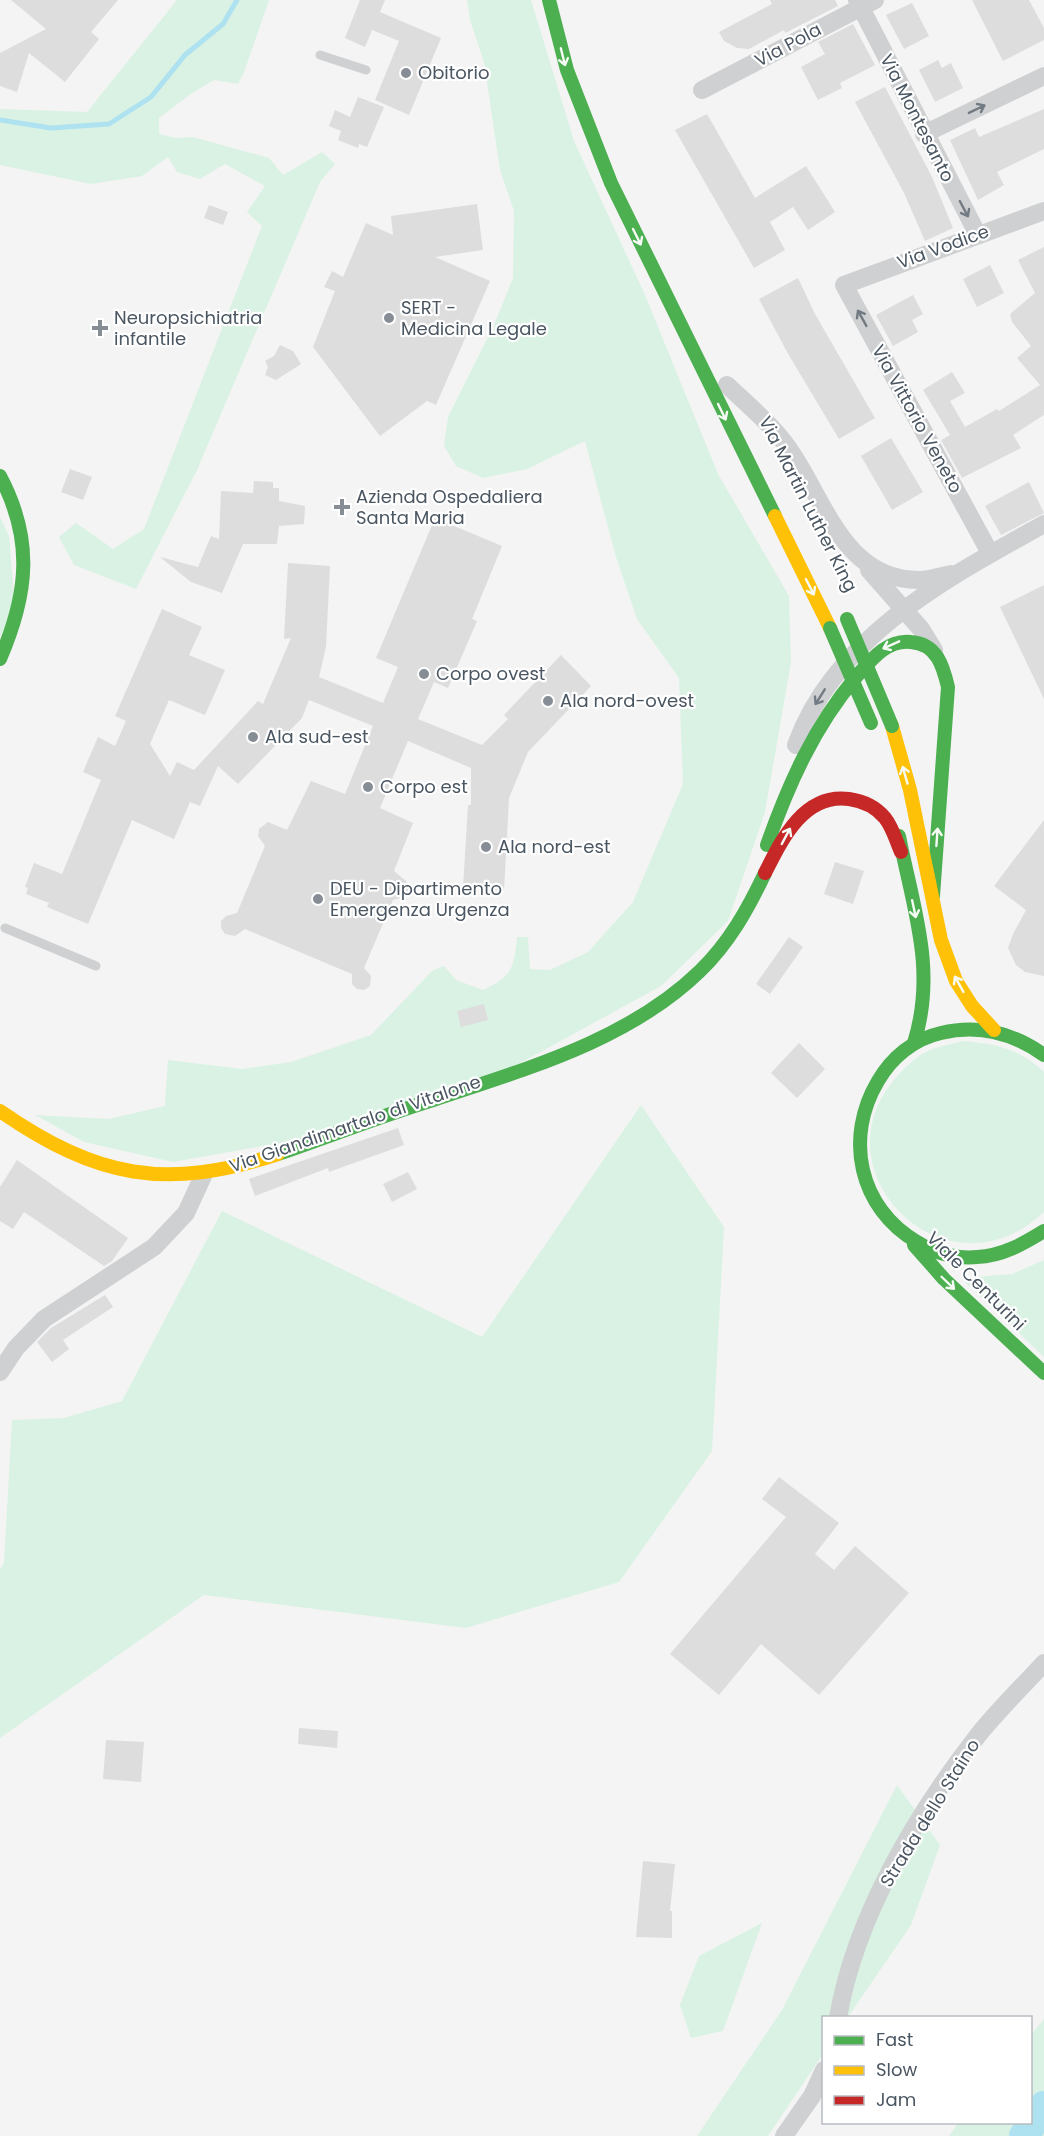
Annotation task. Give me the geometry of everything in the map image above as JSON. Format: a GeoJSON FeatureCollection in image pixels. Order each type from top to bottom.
{"type":"FeatureCollection","features":[{"type":"Feature","properties":{"kind":"main road","name":"Via Martin Luther King"},"geometry":{"type":"LineString","coordinates":[[549,2],[566,68],[584,122],[611,183],[830,628],[875,733]]}},
{"type":"Feature","properties":{"kind":"main road","name":"Via Martin Luther King"},"geometry":{"type":"LineString","coordinates":[[724,380],[743,417]]}},
{"type":"Feature","properties":{"kind":"main road"},"geometry":{"type":"LineString","coordinates":[[0,476],[17,508],[25,569],[17,618],[0,659]]}},
{"type":"Feature","properties":{"kind":"main road","name":"Via Martin Luther King"},"geometry":{"type":"LineString","coordinates":[[844,614],[892,726],[910,790],[941,940],[956,981],[972,1006],[994,1030]]}},
{"type":"Feature","properties":{"kind":"main road"},"geometry":{"type":"LineString","coordinates":[[699,973],[765,852],[781,804],[810,737],[832,703],[882,649],[900,641],[918,642],[934,650],[944,666],[948,687],[933,896]]}},
{"type":"Feature","properties":{"kind":"main road"},"geometry":{"type":"LineString","coordinates":[[699,973],[741,920],[792,826],[816,804],[834,798],[852,799],[870,805],[885,818],[901,852]]}},
{"type":"Feature","properties":{"kind":"main road"},"geometry":{"type":"LineString","coordinates":[[894,805],[901,852],[922,949],[926,993],[920,1029],[914,1043]]}},
{"type":"Feature","properties":{"kind":"main road","name":"Via Giandimartalo di Vitalone"},"geometry":{"type":"LineString","coordinates":[[0,1111],[28,1131],[96,1164],[148,1175],[204,1174],[284,1151],[549,1059],[608,1033],[648,1011],[699,973]]}},
{"type":"Feature","properties":{"kind":"main road"},"geometry":{"type":"LineString","coordinates":[[1044,1055],[1028,1043],[994,1030],[966,1028],[939,1033],[914,1043],[890,1062],[871,1087],[860,1116],[857,1148],[863,1180],[877,1209],[891,1226],[909,1240],[943,1255],[980,1258],[1017,1249],[1044,1231]]}},
{"type":"Feature","properties":{"kind":"main road"},"geometry":{"type":"LineString","coordinates":[[1028,1043],[1044,1041]]}},
{"type":"Feature","properties":{"kind":"main road","name":"Viale Centurini"},"geometry":{"type":"LineString","coordinates":[[909,1240],[944,1279],[1044,1373]]}},
{"type":"Feature","properties":{"kind":"street","name":"Via Pola"},"geometry":{"type":"LineString","coordinates":[[702,90],[864,2]]}},
{"type":"Feature","properties":{"kind":"street","name":"Via Montesanto"},"geometry":{"type":"LineString","coordinates":[[864,2],[924,134],[978,235]]}},
{"type":"Feature","properties":{"kind":"street"},"geometry":{"type":"LineString","coordinates":[[924,134],[1044,76]]}},
{"type":"Feature","properties":{"kind":"street","name":"Via Vodice"},"geometry":{"type":"LineString","coordinates":[[844,285],[1044,211]]}},
{"type":"Feature","properties":{"kind":"street","name":"Via Vittorio Veneto"},"geometry":{"type":"LineString","coordinates":[[844,285],[990,554]]}},
{"type":"Feature","properties":{"kind":"street"},"geometry":{"type":"LineString","coordinates":[[724,380],[775,431],[793,454],[842,539],[905,609],[934,650]]}},
{"type":"Feature","properties":{"kind":"street"},"geometry":{"type":"LineString","coordinates":[[781,804],[789,765],[820,693],[876,632],[955,573],[1044,524]]}},
{"type":"Feature","properties":{"kind":"street"},"geometry":{"type":"LineString","coordinates":[[859,559],[888,575],[919,580],[955,573]]}},
{"type":"Feature","properties":{"kind":"street"},"geometry":{"type":"LineString","coordinates":[[0,1372],[16,1348],[45,1319],[154,1247],[186,1213],[204,1174]]}},
{"type":"Feature","properties":{"kind":"street","name":"Strada dello Staino"},"geometry":{"type":"LineString","coordinates":[[838,2016],[846,1985],[888,1873],[942,1786],[980,1732],[1044,1663]]}},
{"type":"Feature","properties":{"kind":"street"},"geometry":{"type":"LineString","coordinates":[[784,2136],[812,2096],[822,2074]]}},
{"type":"Feature","properties":{"kind":"lane"},"geometry":{"type":"LineString","coordinates":[[320,55],[366,70]]}},
{"type":"Feature","properties":{"kind":"lane"},"geometry":{"type":"LineString","coordinates":[[5,928],[96,966]]}},
{"type":"Feature","properties":{"kind":"green space"},"geometry":{"type":"Polygon","coordinates":[[[177,0],[269,0],[238,84],[214,80],[192,93],[159,118],[159,134],[176,138],[193,137],[269,158],[283,175],[322,152],[335,164],[320,182],[197,470],[136,589],[74,565],[59,537],[76,523],[113,549],[144,529],[262,226],[247,212],[265,186],[225,164],[200,179],[177,172],[168,157],[142,176],[91,184],[0,165],[0,109],[87,112],[177,0]]]}},
{"type":"Feature","properties":{"kind":"green space"},"geometry":{"type":"Polygon","coordinates":[[[467,0],[531,0],[574,141],[645,295],[718,474],[789,596],[791,662],[765,812],[728,921],[661,986],[493,1078],[336,1133],[173,1162],[84,1142],[35,1115],[109,1119],[165,1106],[168,1060],[242,1069],[291,1062],[371,1035],[432,971],[444,966],[456,980],[483,990],[500,981],[513,964],[517,937],[528,937],[530,969],[550,970],[588,952],[633,902],[683,784],[679,678],[637,619],[616,557],[585,441],[527,469],[483,478],[456,466],[444,446],[448,417],[494,325],[513,278],[514,211],[500,170],[484,62],[470,20],[467,0]]]}},
{"type":"Feature","properties":{"kind":"green space"},"geometry":{"type":"Polygon","coordinates":[[[0,517],[9,536],[15,606],[0,637],[0,517]]]}},
{"type":"Feature","properties":{"kind":"green space"},"geometry":{"type":"Polygon","coordinates":[[[963,1041],[987,1044],[1016,1052],[1044,1072],[1044,1212],[1007,1236],[970,1243],[935,1236],[905,1217],[883,1190],[871,1157],[873,1121],[890,1085],[909,1064],[926,1052],[963,1041]]]}},
{"type":"Feature","properties":{"kind":"green space"},"geometry":{"type":"Polygon","coordinates":[[[641,1105],[724,1227],[712,1451],[619,1582],[466,1628],[204,1595],[0,1738],[0,1570],[4,1563],[12,1420],[64,1418],[122,1401],[222,1211],[482,1337],[641,1105]]]}},
{"type":"Feature","properties":{"kind":"green space"},"geometry":{"type":"Polygon","coordinates":[[[1044,1260],[1044,1357],[961,1278],[1012,1274],[1044,1260]]]}},
{"type":"Feature","properties":{"kind":"green space"},"geometry":{"type":"Polygon","coordinates":[[[897,1785],[940,1845],[911,1925],[849,2016],[822,2016],[822,2055],[768,2136],[697,2136],[782,2010],[897,1785]]]}},
{"type":"Feature","properties":{"kind":"green space"},"geometry":{"type":"Polygon","coordinates":[[[762,1923],[723,2031],[691,2038],[680,2005],[699,1956],[762,1923]]]}},
{"type":"Feature","properties":{"kind":"green space"},"geometry":{"type":"Polygon","coordinates":[[[1044,2019],[1044,2136],[949,2136],[957,2124],[1032,2124],[1032,2034],[1044,2019]]]}},
{"type":"Feature","properties":{"kind":"building"},"geometry":{"type":"Polygon","coordinates":[[[11,0],[118,0],[91,32],[99,39],[65,82],[29,53],[17,92],[0,86],[0,53],[46,29],[11,0]]]}},
{"type":"Feature","properties":{"kind":"building","name":"Obitorio"},"geometry":{"type":"Polygon","coordinates":[[[360,0],[385,0],[380,12],[441,38],[409,115],[375,100],[399,41],[372,30],[365,47],[345,38],[360,0]]]}},
{"type":"Feature","properties":{"kind":"building"},"geometry":{"type":"Polygon","coordinates":[[[770,0],[835,0],[838,6],[785,33],[784,30],[749,49],[737,48],[724,41],[719,32],[772,4],[770,0]]]}},
{"type":"Feature","properties":{"kind":"building"},"geometry":{"type":"Polygon","coordinates":[[[972,0],[1029,0],[1044,28],[1044,40],[1003,61],[972,0]]]}},
{"type":"Feature","properties":{"kind":"building"},"geometry":{"type":"Polygon","coordinates":[[[912,3],[929,36],[904,49],[886,15],[912,3]]]}},
{"type":"Feature","properties":{"kind":"building"},"geometry":{"type":"Polygon","coordinates":[[[853,24],[875,65],[840,83],[842,88],[818,100],[801,67],[825,54],[818,42],[853,24]]]}},
{"type":"Feature","properties":{"kind":"building"},"geometry":{"type":"Polygon","coordinates":[[[938,60],[942,68],[951,63],[963,88],[935,102],[919,70],[938,60]]]}},
{"type":"Feature","properties":{"kind":"building"},"geometry":{"type":"Polygon","coordinates":[[[885,87],[932,177],[953,228],[925,241],[904,193],[855,102],[885,87]]]}},
{"type":"Feature","properties":{"kind":"building"},"geometry":{"type":"Polygon","coordinates":[[[358,97],[384,107],[367,147],[359,144],[358,148],[338,140],[341,131],[329,126],[335,110],[350,117],[358,97]]]}},
{"type":"Feature","properties":{"kind":"building"},"geometry":{"type":"Polygon","coordinates":[[[1044,109],[1044,149],[997,172],[1004,185],[978,200],[950,140],[975,128],[979,137],[1044,109]]]}},
{"type":"Feature","properties":{"kind":"building"},"geometry":{"type":"Polygon","coordinates":[[[707,114],[755,198],[806,166],[835,212],[808,230],[793,207],[770,222],[785,250],[754,268],[675,130],[707,114]]]}},
{"type":"Feature","properties":{"kind":"building","name":"SERT - Medicina Legale"},"geometry":{"type":"Polygon","coordinates":[[[477,204],[483,250],[435,257],[490,281],[436,405],[427,401],[380,436],[313,347],[335,291],[324,287],[332,271],[343,277],[366,223],[393,235],[391,216],[477,204]]]}},
{"type":"Feature","properties":{"kind":"building"},"geometry":{"type":"Polygon","coordinates":[[[209,205],[228,212],[223,225],[204,218],[209,205]]]}},
{"type":"Feature","properties":{"kind":"building"},"geometry":{"type":"Polygon","coordinates":[[[1044,247],[1044,415],[1013,435],[1021,448],[962,478],[941,440],[950,435],[923,390],[952,372],[965,393],[950,401],[965,427],[997,409],[999,411],[1040,385],[1017,358],[1031,346],[1012,322],[1010,314],[1035,293],[1018,260],[1044,247]]]}},
{"type":"Feature","properties":{"kind":"building"},"geometry":{"type":"Polygon","coordinates":[[[990,265],[1004,293],[977,307],[963,279],[990,265]]]}},
{"type":"Feature","properties":{"kind":"building"},"geometry":{"type":"Polygon","coordinates":[[[798,278],[815,314],[875,418],[839,439],[787,352],[759,299],[798,278]]]}},
{"type":"Feature","properties":{"kind":"building"},"geometry":{"type":"Polygon","coordinates":[[[913,295],[923,314],[912,320],[918,332],[893,346],[876,315],[913,295]]]}},
{"type":"Feature","properties":{"kind":"building"},"geometry":{"type":"Polygon","coordinates":[[[280,345],[293,351],[301,364],[276,380],[265,375],[268,367],[265,361],[274,356],[280,345]]]}},
{"type":"Feature","properties":{"kind":"building"},"geometry":{"type":"Polygon","coordinates":[[[891,438],[923,492],[892,510],[861,456],[891,438]]]}},
{"type":"Feature","properties":{"kind":"building"},"geometry":{"type":"Polygon","coordinates":[[[70,469],[92,477],[83,500],[61,492],[70,469]]]}},
{"type":"Feature","properties":{"kind":"building"},"geometry":{"type":"Polygon","coordinates":[[[254,481],[273,482],[273,488],[279,488],[279,501],[305,506],[304,524],[279,526],[277,544],[243,544],[222,593],[191,582],[160,557],[198,567],[211,536],[219,539],[221,491],[253,493],[254,481]]]}},
{"type":"Feature","properties":{"kind":"building"},"geometry":{"type":"Polygon","coordinates":[[[1029,482],[1044,513],[1001,535],[985,506],[1029,482]]]}},
{"type":"Feature","properties":{"kind":"building"},"geometry":{"type":"Polygon","coordinates":[[[435,518],[502,546],[472,619],[477,621],[448,688],[434,682],[418,719],[482,745],[508,719],[504,715],[561,655],[591,686],[528,752],[509,798],[504,891],[463,888],[468,805],[471,805],[471,768],[408,741],[380,808],[413,823],[394,871],[406,881],[409,891],[404,897],[393,900],[364,968],[371,976],[370,986],[364,990],[357,989],[352,984],[352,974],[245,929],[235,936],[225,934],[221,928],[221,921],[226,916],[237,913],[265,846],[258,836],[259,829],[268,822],[287,830],[311,781],[345,794],[373,726],[309,700],[302,718],[238,784],[218,766],[200,806],[190,802],[174,839],[132,820],[88,924],[47,907],[49,903],[26,894],[28,888],[25,887],[34,863],[62,874],[101,780],[83,772],[98,737],[115,746],[126,721],[115,716],[162,609],[202,627],[189,655],[225,670],[205,715],[169,700],[150,744],[170,776],[177,762],[194,770],[258,701],[263,704],[291,638],[284,639],[288,563],[330,566],[326,647],[319,677],[383,703],[398,667],[376,658],[435,518]]]}},
{"type":"Feature","properties":{"kind":"building"},"geometry":{"type":"Polygon","coordinates":[[[1044,585],[1044,699],[1000,607],[1044,585]]]}},
{"type":"Feature","properties":{"kind":"building"},"geometry":{"type":"Polygon","coordinates":[[[1044,820],[1044,976],[1025,972],[1016,965],[1008,948],[1026,910],[994,886],[1044,820]]]}},
{"type":"Feature","properties":{"kind":"building"},"geometry":{"type":"Polygon","coordinates":[[[835,862],[864,871],[853,904],[824,894],[835,862]]]}},
{"type":"Feature","properties":{"kind":"building"},"geometry":{"type":"Polygon","coordinates":[[[789,937],[803,947],[770,994],[756,984],[789,937]]]}},
{"type":"Feature","properties":{"kind":"building"},"geometry":{"type":"Polygon","coordinates":[[[484,1004],[488,1020],[461,1027],[457,1011],[484,1004]]]}},
{"type":"Feature","properties":{"kind":"building"},"geometry":{"type":"Polygon","coordinates":[[[799,1043],[825,1069],[797,1098],[771,1073],[799,1043]]]}},
{"type":"Feature","properties":{"kind":"building"},"geometry":{"type":"Polygon","coordinates":[[[398,1128],[404,1145],[329,1172],[328,1168],[255,1196],[249,1179],[398,1128]]]}},
{"type":"Feature","properties":{"kind":"building"},"geometry":{"type":"Polygon","coordinates":[[[17,1160],[128,1238],[112,1261],[104,1266],[24,1212],[13,1229],[0,1221],[0,1187],[17,1160]]]}},
{"type":"Feature","properties":{"kind":"building"},"geometry":{"type":"Polygon","coordinates":[[[408,1172],[417,1189],[392,1202],[383,1184],[408,1172]]]}},
{"type":"Feature","properties":{"kind":"building"},"geometry":{"type":"Polygon","coordinates":[[[105,1295],[113,1307],[63,1340],[69,1349],[52,1362],[37,1342],[51,1328],[105,1295]]]}},
{"type":"Feature","properties":{"kind":"building"},"geometry":{"type":"Polygon","coordinates":[[[779,1477],[839,1523],[815,1554],[834,1570],[855,1546],[909,1593],[819,1695],[761,1644],[719,1695],[670,1654],[786,1517],[762,1499],[779,1477]]]}},
{"type":"Feature","properties":{"kind":"building"},"geometry":{"type":"Polygon","coordinates":[[[299,1728],[338,1731],[337,1748],[298,1744],[299,1728]]]}},
{"type":"Feature","properties":{"kind":"building"},"geometry":{"type":"Polygon","coordinates":[[[106,1740],[144,1742],[141,1782],[103,1779],[106,1740]]]}},
{"type":"Feature","properties":{"kind":"building"},"geometry":{"type":"Polygon","coordinates":[[[643,1861],[675,1864],[670,1911],[672,1911],[672,1938],[636,1937],[643,1861]]]}},
{"type":"Feature","properties":{"kind":"waterway"},"geometry":{"type":"LineString","coordinates":[[0,120],[51,128],[109,124],[151,97],[185,55],[223,24],[237,0]]}},
{"type":"Feature","properties":{"kind":"waterway"},"geometry":{"type":"LineString","coordinates":[[1024,2136],[1044,2106]]}},
{"type":"Feature","properties":{"kind":"traffic: fast"},"geometry":{"type":"LineString","coordinates":[[549,0],[567,70],[611,183],[775,516]]}},
{"type":"Feature","properties":{"kind":"traffic: fast"},"geometry":{"type":"LineString","coordinates":[[0,476],[18,522],[23,567],[17,612],[0,659]]}},
{"type":"Feature","properties":{"kind":"traffic: fast"},"geometry":{"type":"LineString","coordinates":[[847,619],[892,726]]}},
{"type":"Feature","properties":{"kind":"traffic: fast"},"geometry":{"type":"LineString","coordinates":[[830,628],[871,723]]}},
{"type":"Feature","properties":{"kind":"traffic: fast"},"geometry":{"type":"LineString","coordinates":[[767,845],[804,756],[841,696],[868,664],[887,647],[902,642],[920,644],[927,647],[937,657],[948,687],[933,896]]}},
{"type":"Feature","properties":{"kind":"traffic: fast"},"geometry":{"type":"LineString","coordinates":[[899,836],[916,914],[923,964],[921,1016],[914,1043]]}},
{"type":"Feature","properties":{"kind":"traffic: fast"},"geometry":{"type":"LineString","coordinates":[[278,1154],[539,1064],[574,1050],[641,1016],[672,995],[700,971],[720,949],[752,900],[765,873]]}},
{"type":"Feature","properties":{"kind":"traffic: fast"},"geometry":{"type":"LineString","coordinates":[[1044,1055],[1008,1036],[982,1030],[955,1030],[931,1036],[913,1044],[890,1064],[878,1081],[868,1103],[862,1125],[860,1148],[863,1170],[870,1191],[882,1211],[897,1228],[931,1249],[961,1257],[986,1256],[1012,1248],[1044,1231]]}},
{"type":"Feature","properties":{"kind":"traffic: fast"},"geometry":{"type":"LineString","coordinates":[[914,1245],[944,1279],[1044,1373]]}},
{"type":"Feature","properties":{"kind":"traffic: slow"},"geometry":{"type":"LineString","coordinates":[[775,516],[830,628]]}},
{"type":"Feature","properties":{"kind":"traffic: slow"},"geometry":{"type":"LineString","coordinates":[[892,726],[910,790],[941,940],[956,981],[972,1006],[994,1030]]}},
{"type":"Feature","properties":{"kind":"traffic: slow"},"geometry":{"type":"LineString","coordinates":[[0,1111],[35,1134],[69,1151],[101,1164],[133,1171],[166,1174],[201,1172],[238,1166],[278,1154]]}},
{"type":"Feature","properties":{"kind":"traffic: jam"},"geometry":{"type":"LineString","coordinates":[[765,873],[779,846],[796,821],[819,803],[833,799],[854,800],[878,811],[890,826],[901,852]]}},
{"type":"Feature","properties":{"kind":"place","name":"Obitorio"},"geometry":{"type":"Point","coordinates":[406,73]}},
{"type":"Feature","properties":{"kind":"place","name":"SERT - Medicina Legale"},"geometry":{"type":"Point","coordinates":[389,318]}},
{"type":"Feature","properties":{"kind":"place","name":"Neuropsichiatria infantile"},"geometry":{"type":"Point","coordinates":[100,328]}},
{"type":"Feature","properties":{"kind":"place","name":"Azienda Ospedaliera Santa Maria"},"geometry":{"type":"Point","coordinates":[342,507]}},
{"type":"Feature","properties":{"kind":"place","name":"Corpo ovest"},"geometry":{"type":"Point","coordinates":[424,674]}},
{"type":"Feature","properties":{"kind":"place","name":"Ala nord-ovest"},"geometry":{"type":"Point","coordinates":[548,701]}},
{"type":"Feature","properties":{"kind":"place","name":"Ala sud-est"},"geometry":{"type":"Point","coordinates":[253,737]}},
{"type":"Feature","properties":{"kind":"place","name":"Corpo est"},"geometry":{"type":"Point","coordinates":[368,787]}},
{"type":"Feature","properties":{"kind":"place","name":"Ala nord-est"},"geometry":{"type":"Point","coordinates":[486,847]}},
{"type":"Feature","properties":{"kind":"place","name":"DEU - Dipartimento Emergenza Urgenza"},"geometry":{"type":"Point","coordinates":[318,899]}}]}
